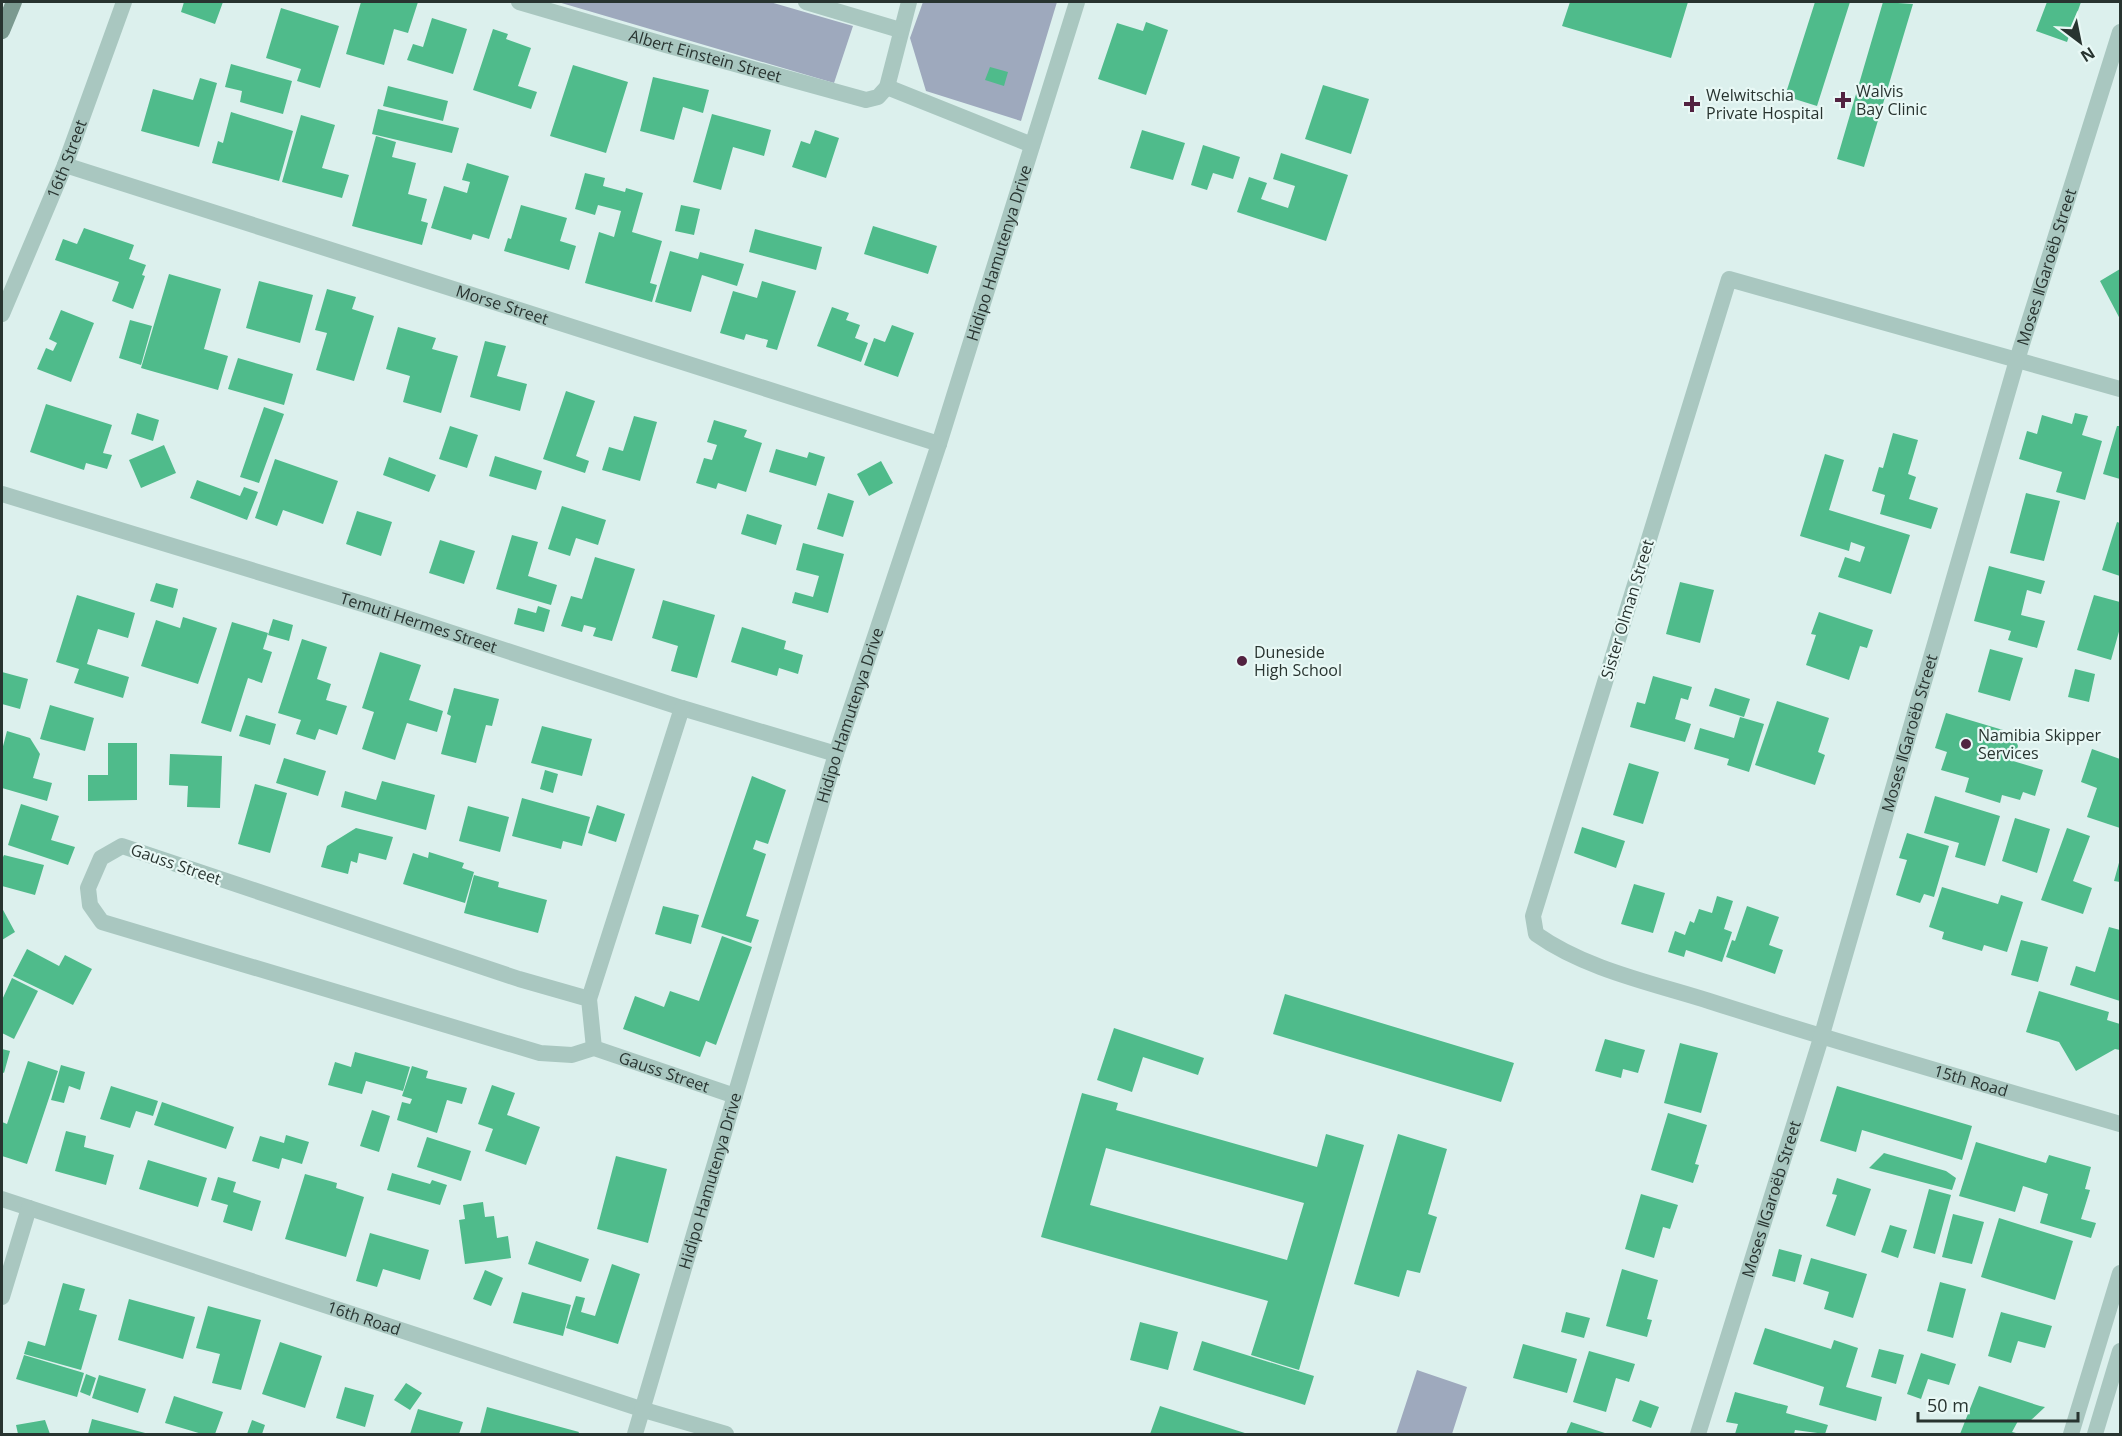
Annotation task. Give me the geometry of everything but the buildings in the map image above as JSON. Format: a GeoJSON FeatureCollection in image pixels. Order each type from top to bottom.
{"type":"FeatureCollection","features":[{"type":"Feature","properties":{"kind":"main road"},"geometry":{"type":"LineString","coordinates":[[2,31],[14,2]]}},
{"type":"Feature","properties":{"kind":"street","name":"16th Street"},"geometry":{"type":"LineString","coordinates":[[2,314],[65,165],[124,2]]}},
{"type":"Feature","properties":{"kind":"street","name":"Albert Einstein Street"},"geometry":{"type":"LineString","coordinates":[[519,2],[866,100],[878,97],[887,87]]}},
{"type":"Feature","properties":{"kind":"street"},"geometry":{"type":"LineString","coordinates":[[806,2],[900,30]]}},
{"type":"Feature","properties":{"kind":"street"},"geometry":{"type":"LineString","coordinates":[[909,2],[887,87],[1032,145]]}},
{"type":"Feature","properties":{"kind":"street","name":"Hidipo Hamutenya Drive"},"geometry":{"type":"LineString","coordinates":[[635,1434],[644,1410],[836,754],[939,444],[1077,2]]}},
{"type":"Feature","properties":{"kind":"street","name":"Moses ǁGaroëb Street"},"geometry":{"type":"LineString","coordinates":[[1698,1434],[1821,1038],[2018,360],[2121,32]]}},
{"type":"Feature","properties":{"kind":"street","name":"Morse Street"},"geometry":{"type":"LineString","coordinates":[[65,165],[939,444]]}},
{"type":"Feature","properties":{"kind":"street","name":"Sister Olman Street"},"geometry":{"type":"LineString","coordinates":[[1821,1038],[1619,972],[1554,946],[1536,934],[1533,916],[1729,279],[2018,360]]}},
{"type":"Feature","properties":{"kind":"street"},"geometry":{"type":"LineString","coordinates":[[2018,360],[2121,389]]}},
{"type":"Feature","properties":{"kind":"street","name":"Temuti Hermes Street"},"geometry":{"type":"LineString","coordinates":[[2,494],[366,605],[682,708],[836,754]]}},
{"type":"Feature","properties":{"kind":"street"},"geometry":{"type":"LineString","coordinates":[[594,1048],[589,999],[682,708]]}},
{"type":"Feature","properties":{"kind":"street","name":"Gauss Street"},"geometry":{"type":"LineString","coordinates":[[589,999],[519,979],[122,846],[101,858],[88,888],[90,905],[102,922],[540,1053],[572,1054],[594,1048],[735,1096]]}},
{"type":"Feature","properties":{"kind":"street","name":"15th Road"},"geometry":{"type":"LineString","coordinates":[[1821,1038],[2121,1124]]}},
{"type":"Feature","properties":{"kind":"street","name":"16th Road"},"geometry":{"type":"LineString","coordinates":[[2,1199],[644,1410],[726,1434]]}},
{"type":"Feature","properties":{"kind":"street"},"geometry":{"type":"LineString","coordinates":[[2,1297],[29,1208]]}},
{"type":"Feature","properties":{"kind":"street"},"geometry":{"type":"LineString","coordinates":[[2071,1434],[2121,1273]]}},
{"type":"Feature","properties":{"kind":"street"},"geometry":{"type":"LineString","coordinates":[[2095,1434],[2121,1351]]}},
{"type":"Feature","properties":{"kind":"shaded area"},"geometry":{"type":"Polygon","coordinates":[[[558,2],[770,2],[853,26],[834,83],[558,2]]]}},
{"type":"Feature","properties":{"kind":"shaded area"},"geometry":{"type":"Polygon","coordinates":[[[923,2],[1057,2],[1021,121],[926,91],[910,38],[923,2]]]}},
{"type":"Feature","properties":{"kind":"shaded area"},"geometry":{"type":"Polygon","coordinates":[[[1417,1370],[1467,1387],[1452,1434],[1396,1434],[1417,1370]]]}},
{"type":"Feature","properties":{"kind":"place","name":"Walvis Bay Clinic"},"geometry":{"type":"Point","coordinates":[1843,100]}},
{"type":"Feature","properties":{"kind":"place","name":"Welwitschia Private Hospital"},"geometry":{"type":"Point","coordinates":[1692,104]}},
{"type":"Feature","properties":{"kind":"place","name":"Duneside High School"},"geometry":{"type":"Point","coordinates":[1242,661]}},
{"type":"Feature","properties":{"kind":"place","name":"Namibia Skipper Services"},"geometry":{"type":"Point","coordinates":[1966,744]}}]}
